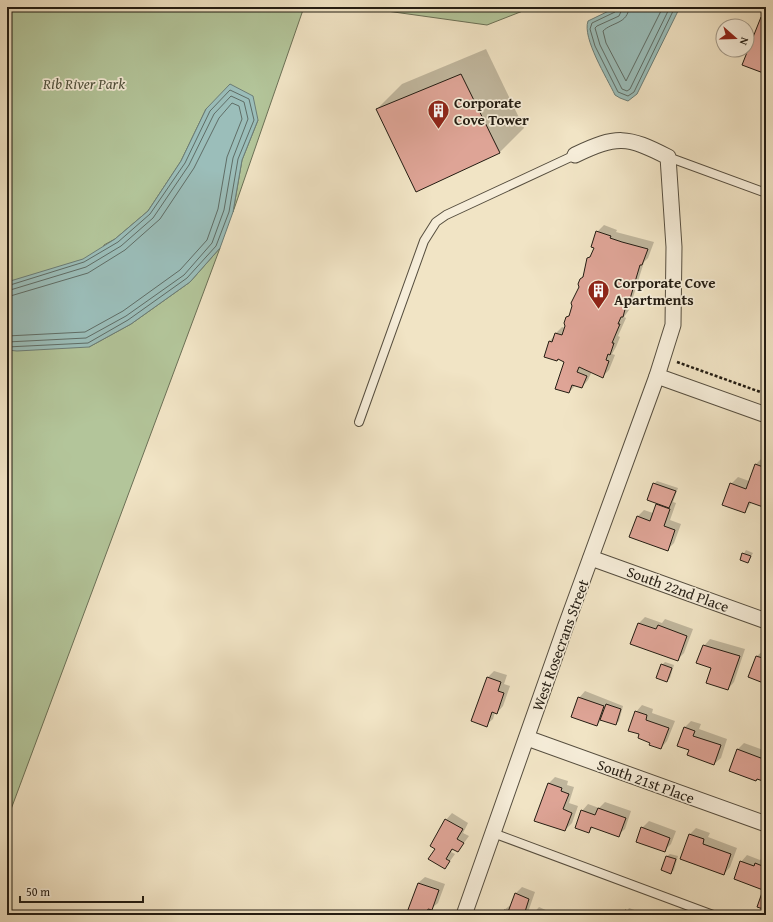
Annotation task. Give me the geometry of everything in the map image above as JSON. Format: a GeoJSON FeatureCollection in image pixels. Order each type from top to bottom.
{"type":"FeatureCollection","features":[{"type":"Feature","properties":{"kind":"street"},"geometry":{"type":"LineString","coordinates":[[576,154],[601,143],[621,140],[637,142],[668,157]]}},
{"type":"Feature","properties":{"kind":"street","name":"West Rosecrans Street"},"geometry":{"type":"LineString","coordinates":[[464,915],[664,357],[673,325],[675,303],[674,247],[668,157]]}},
{"type":"Feature","properties":{"kind":"street"},"geometry":{"type":"LineString","coordinates":[[657,376],[766,415]]}},
{"type":"Feature","properties":{"kind":"street","name":"South 22nd Place"},"geometry":{"type":"LineString","coordinates":[[591,558],[766,621]]}},
{"type":"Feature","properties":{"kind":"street","name":"South 21st Place"},"geometry":{"type":"LineString","coordinates":[[527,738],[766,824]]}},
{"type":"Feature","properties":{"kind":"lane"},"geometry":{"type":"LineString","coordinates":[[359,422],[424,241],[436,222],[446,214],[576,154]]}},
{"type":"Feature","properties":{"kind":"lane"},"geometry":{"type":"LineString","coordinates":[[668,157],[766,193]]}},
{"type":"Feature","properties":{"kind":"lane"},"geometry":{"type":"LineString","coordinates":[[493,833],[714,915]]}},
{"type":"Feature","properties":{"kind":"path"},"geometry":{"type":"LineString","coordinates":[[664,357],[766,394]]}},
{"type":"Feature","properties":{"kind":"green space","name":"Rib River Park"},"geometry":{"type":"Polygon","coordinates":[[[7,7],[304,7],[233,212],[242,160],[258,120],[206,109],[181,161],[148,211],[115,239],[104,245],[89,347],[131,324],[190,282],[220,248],[7,820],[7,7]]]}},
{"type":"Feature","properties":{"kind":"green space"},"geometry":{"type":"Polygon","coordinates":[[[358,7],[533,7],[487,25],[358,7]]]}},
{"type":"Feature","properties":{"kind":"water"},"geometry":{"type":"Polygon","coordinates":[[[617,7],[680,7],[637,94],[628,101],[615,95],[601,69],[592,47],[587,28],[588,21],[617,7]]]}},
{"type":"Feature","properties":{"kind":"water"},"geometry":{"type":"Polygon","coordinates":[[[230,84],[253,96],[258,120],[242,160],[233,212],[220,248],[190,282],[131,324],[89,347],[17,351],[7,350],[7,282],[83,259],[115,239],[148,211],[181,161],[206,109],[230,84]]]}},
{"type":"Feature","properties":{"kind":"building"},"geometry":{"type":"Polygon","coordinates":[[[761,17],[766,19],[766,74],[742,65],[745,58],[755,58],[755,32],[761,17]]]}},
{"type":"Feature","properties":{"kind":"building","name":"Corporate Cove Tower"},"geometry":{"type":"Polygon","coordinates":[[[461,74],[500,153],[416,192],[376,109],[461,74]]]}},
{"type":"Feature","properties":{"kind":"building","name":"Corporate Cove Apartments"},"geometry":{"type":"Polygon","coordinates":[[[596,231],[611,236],[610,238],[648,249],[642,265],[640,265],[623,317],[621,317],[618,324],[620,324],[612,343],[614,343],[610,355],[608,354],[606,360],[609,361],[603,378],[579,367],[577,372],[587,376],[582,388],[572,385],[569,393],[555,389],[564,362],[558,359],[557,361],[544,357],[549,341],[552,342],[555,333],[562,335],[566,317],[569,316],[572,306],[571,303],[579,287],[578,284],[580,279],[583,277],[587,258],[590,257],[594,248],[591,247],[596,231]]]}},
{"type":"Feature","properties":{"kind":"building"},"geometry":{"type":"Polygon","coordinates":[[[755,464],[766,468],[766,508],[749,502],[745,513],[722,505],[730,483],[746,489],[755,464]]]}},
{"type":"Feature","properties":{"kind":"building"},"geometry":{"type":"Polygon","coordinates":[[[653,483],[676,491],[669,508],[647,500],[653,483]]]}},
{"type":"Feature","properties":{"kind":"building"},"geometry":{"type":"Polygon","coordinates":[[[656,504],[670,509],[664,526],[675,530],[668,551],[629,537],[637,516],[650,521],[656,504]]]}},
{"type":"Feature","properties":{"kind":"building"},"geometry":{"type":"Polygon","coordinates":[[[742,553],[751,556],[748,563],[740,560],[742,553]]]}},
{"type":"Feature","properties":{"kind":"building"},"geometry":{"type":"Polygon","coordinates":[[[638,623],[656,629],[658,625],[687,636],[678,661],[630,644],[638,623]]]}},
{"type":"Feature","properties":{"kind":"building"},"geometry":{"type":"Polygon","coordinates":[[[703,645],[740,656],[728,690],[706,683],[711,668],[696,663],[703,645]]]}},
{"type":"Feature","properties":{"kind":"building"},"geometry":{"type":"Polygon","coordinates":[[[756,656],[766,659],[766,684],[748,677],[756,656]]]}},
{"type":"Feature","properties":{"kind":"building"},"geometry":{"type":"Polygon","coordinates":[[[661,664],[672,668],[667,682],[656,678],[661,664]]]}},
{"type":"Feature","properties":{"kind":"building"},"geometry":{"type":"Polygon","coordinates":[[[487,677],[501,682],[498,691],[504,693],[497,714],[492,712],[487,727],[471,721],[487,677]]]}},
{"type":"Feature","properties":{"kind":"building"},"geometry":{"type":"Polygon","coordinates":[[[578,697],[604,706],[597,726],[571,717],[578,697]]]}},
{"type":"Feature","properties":{"kind":"building"},"geometry":{"type":"Polygon","coordinates":[[[606,704],[621,709],[616,725],[600,720],[606,704]]]}},
{"type":"Feature","properties":{"kind":"building"},"geometry":{"type":"Polygon","coordinates":[[[635,711],[647,715],[646,720],[669,728],[661,749],[649,745],[650,743],[638,738],[639,734],[628,731],[635,711]]]}},
{"type":"Feature","properties":{"kind":"building"},"geometry":{"type":"Polygon","coordinates":[[[684,727],[695,731],[693,736],[721,745],[714,765],[687,755],[689,750],[677,746],[684,727]]]}},
{"type":"Feature","properties":{"kind":"building"},"geometry":{"type":"Polygon","coordinates":[[[737,749],[766,760],[766,782],[757,779],[756,781],[729,771],[737,749]]]}},
{"type":"Feature","properties":{"kind":"building"},"geometry":{"type":"Polygon","coordinates":[[[548,783],[562,788],[561,791],[569,794],[563,809],[572,813],[565,831],[534,821],[548,783]]]}},
{"type":"Feature","properties":{"kind":"building"},"geometry":{"type":"Polygon","coordinates":[[[598,808],[626,818],[619,837],[591,827],[589,833],[575,828],[581,810],[595,815],[598,808]]]}},
{"type":"Feature","properties":{"kind":"building"},"geometry":{"type":"Polygon","coordinates":[[[445,819],[463,829],[457,839],[464,843],[458,852],[452,849],[446,859],[450,861],[445,869],[428,859],[435,849],[430,846],[445,819]]]}},
{"type":"Feature","properties":{"kind":"building"},"geometry":{"type":"Polygon","coordinates":[[[641,827],[670,838],[665,852],[636,842],[641,827]]]}},
{"type":"Feature","properties":{"kind":"building"},"geometry":{"type":"Polygon","coordinates":[[[689,834],[704,839],[703,844],[731,854],[724,875],[680,859],[689,834]]]}},
{"type":"Feature","properties":{"kind":"building"},"geometry":{"type":"Polygon","coordinates":[[[666,856],[676,859],[671,874],[661,870],[666,856]]]}},
{"type":"Feature","properties":{"kind":"building"},"geometry":{"type":"Polygon","coordinates":[[[740,861],[754,866],[755,863],[765,867],[766,865],[766,910],[757,907],[763,890],[734,879],[740,861]]]}},
{"type":"Feature","properties":{"kind":"building"},"geometry":{"type":"Polygon","coordinates":[[[418,883],[439,890],[432,910],[428,909],[426,915],[406,915],[418,883]]]}},
{"type":"Feature","properties":{"kind":"building"},"geometry":{"type":"Polygon","coordinates":[[[515,893],[529,899],[524,915],[502,915],[504,910],[508,912],[515,893]]]}},
{"type":"Feature","properties":{"kind":"building"},"geometry":{"type":"Polygon","coordinates":[[[625,910],[638,915],[624,915],[625,910]]]}},
{"type":"Feature","properties":{"kind":"place","name":"Corporate Cove Tower"},"geometry":{"type":"Point","coordinates":[438,130]}},
{"type":"Feature","properties":{"kind":"place","name":"Corporate Cove Apartments"},"geometry":{"type":"Point","coordinates":[598,310]}}]}
